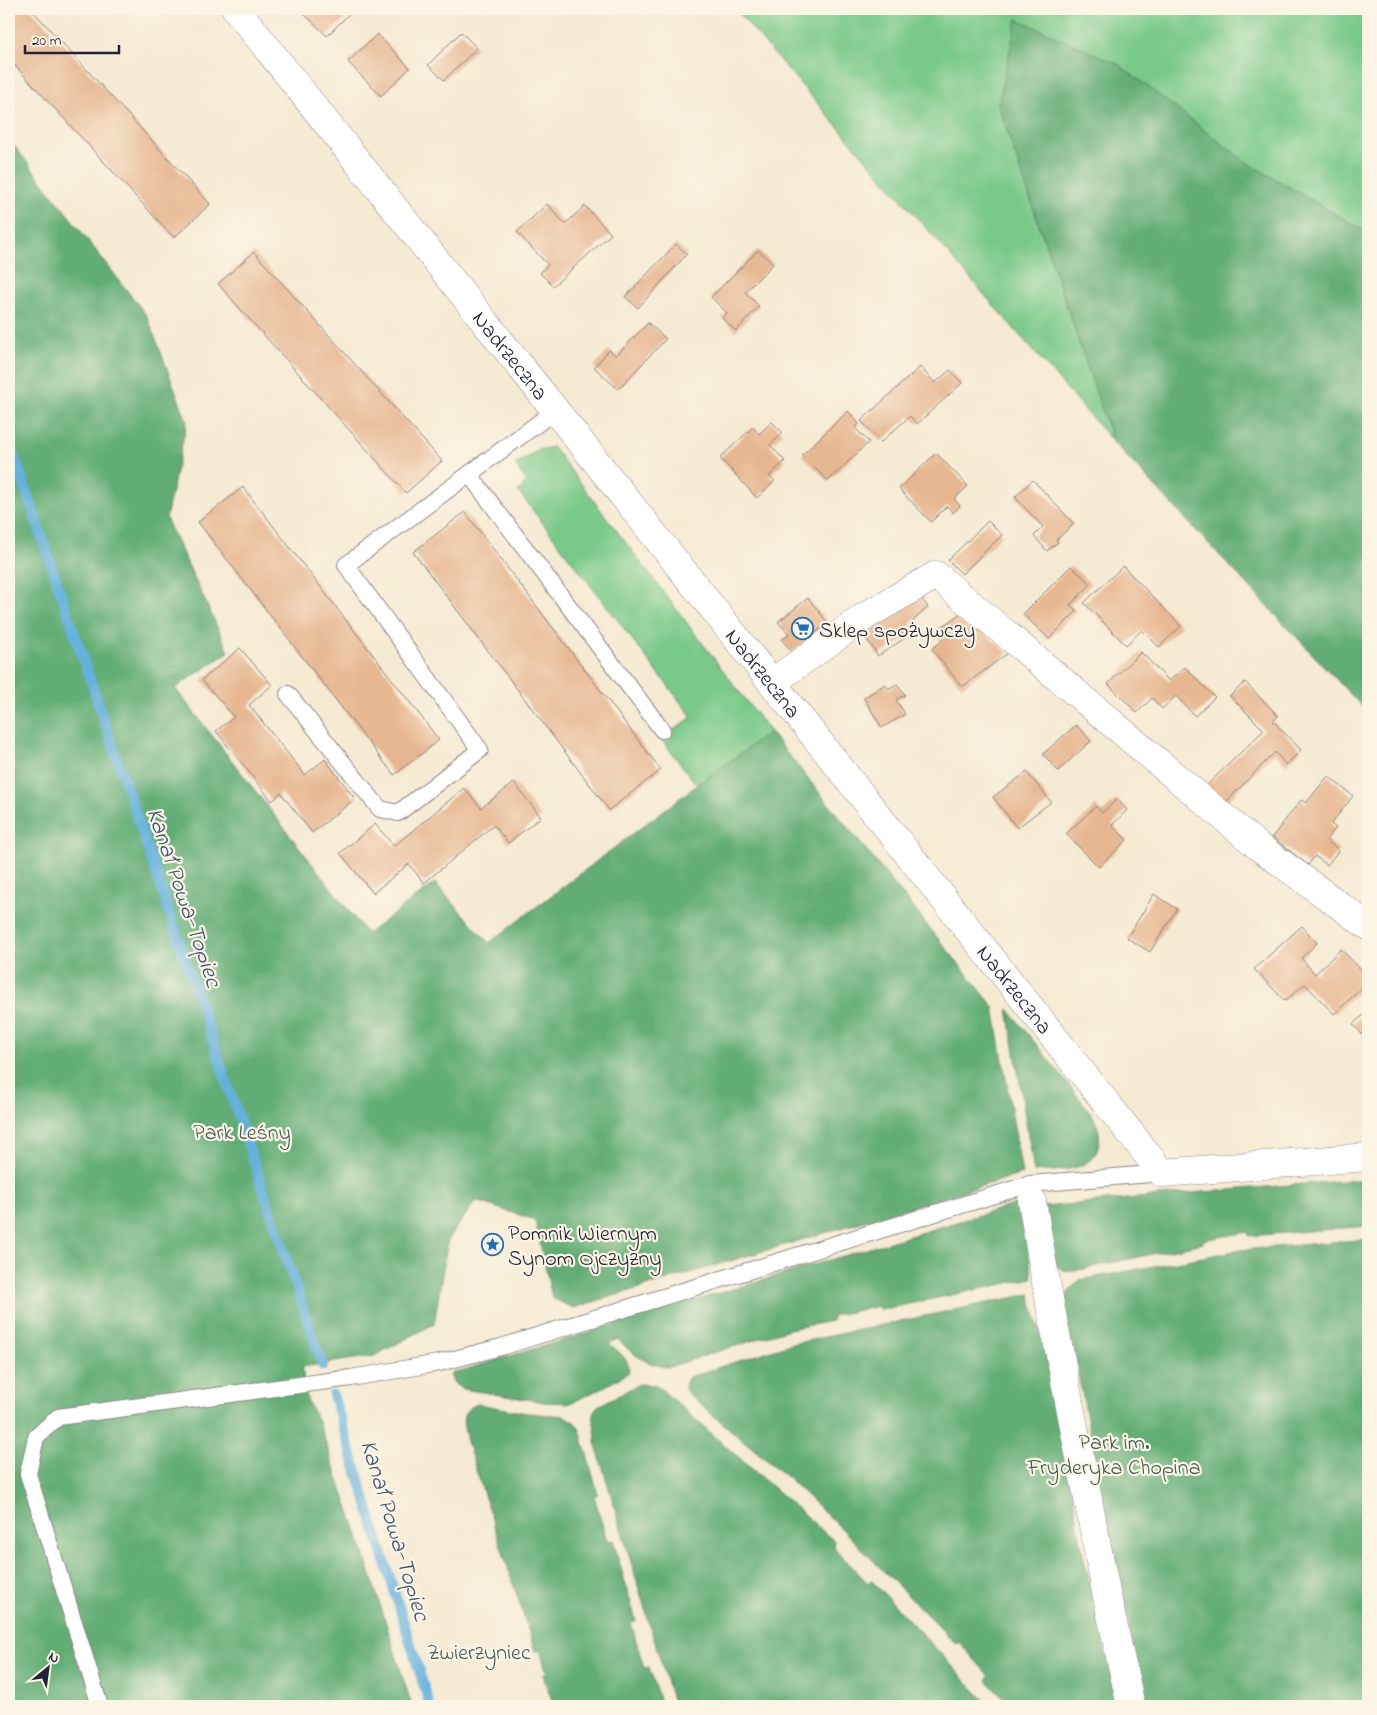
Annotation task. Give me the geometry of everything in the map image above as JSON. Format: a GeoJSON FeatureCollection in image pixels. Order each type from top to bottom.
{"type":"FeatureCollection","features":[{"type":"Feature","properties":{"kind":"street","name":"Nadrzeczna"},"geometry":{"type":"LineString","coordinates":[[236,9],[773,682],[1085,1078],[1162,1172]]}},
{"type":"Feature","properties":{"kind":"street"},"geometry":{"type":"LineString","coordinates":[[773,682],[868,615],[936,575],[1259,847],[1368,926]]}},
{"type":"Feature","properties":{"kind":"street"},"geometry":{"type":"LineString","coordinates":[[1162,1172],[1368,1157]]}},
{"type":"Feature","properties":{"kind":"street"},"geometry":{"type":"LineString","coordinates":[[1032,1200],[1046,1283],[1106,1592],[1131,1706]]}},
{"type":"Feature","properties":{"kind":"lane"},"geometry":{"type":"LineString","coordinates":[[288,694],[380,809],[398,812],[480,750],[346,565],[556,410]]}},
{"type":"Feature","properties":{"kind":"lane"},"geometry":{"type":"LineString","coordinates":[[469,474],[662,730]]}},
{"type":"Feature","properties":{"kind":"lane"},"geometry":{"type":"LineString","coordinates":[[100,1706],[28,1474],[36,1437],[58,1417],[351,1378],[439,1363],[501,1347],[1030,1184],[1162,1172]]}},
{"type":"Feature","properties":{"kind":"green space"},"geometry":{"type":"Polygon","coordinates":[[[735,9],[1368,9],[1368,233],[1246,162],[998,104],[1113,442],[735,9]]]}},
{"type":"Feature","properties":{"kind":"green space"},"geometry":{"type":"Polygon","coordinates":[[[1017,19],[1118,64],[1246,162],[1368,233],[1368,713],[1113,442],[998,104],[1017,19]]]}},
{"type":"Feature","properties":{"kind":"green space","name":"Park Leśny"},"geometry":{"type":"Polygon","coordinates":[[[9,139],[147,316],[187,421],[166,518],[229,652],[175,688],[367,934],[435,883],[489,943],[770,732],[994,1007],[1022,1174],[573,1308],[552,1298],[535,1220],[476,1201],[448,1239],[434,1324],[374,1356],[302,1367],[307,1400],[318,1421],[360,1541],[412,1706],[9,1706],[9,139]]]}},
{"type":"Feature","properties":{"kind":"green space"},"geometry":{"type":"Polygon","coordinates":[[[553,447],[770,732],[697,785],[661,739],[692,717],[518,491],[527,482],[515,465],[538,450],[553,447]]]}},
{"type":"Feature","properties":{"kind":"green space"},"geometry":{"type":"Polygon","coordinates":[[[1008,1009],[1092,1114],[1096,1123],[1099,1132],[1099,1145],[1088,1162],[1078,1167],[1057,1171],[1034,1172],[1008,1009]]]}},
{"type":"Feature","properties":{"kind":"green space"},"geometry":{"type":"Polygon","coordinates":[[[1368,1179],[1368,1226],[1249,1236],[1248,1232],[1203,1240],[1203,1243],[1073,1271],[1063,1270],[1056,1265],[1043,1207],[1190,1193],[1368,1179]]]}},
{"type":"Feature","properties":{"kind":"green space"},"geometry":{"type":"Polygon","coordinates":[[[1023,1202],[1032,1278],[880,1310],[878,1306],[832,1316],[832,1321],[789,1329],[669,1367],[648,1362],[628,1349],[618,1339],[609,1343],[626,1360],[629,1369],[628,1373],[570,1403],[544,1402],[463,1389],[456,1385],[450,1374],[1023,1202]]]}},
{"type":"Feature","properties":{"kind":"green space","name":"Park im. Fryderyka Chopina"},"geometry":{"type":"Polygon","coordinates":[[[1368,1239],[1368,1706],[1145,1706],[1065,1308],[1067,1296],[1080,1280],[1240,1250],[1368,1239]]]}},
{"type":"Feature","properties":{"kind":"green space"},"geometry":{"type":"Polygon","coordinates":[[[1030,1294],[1057,1397],[1082,1549],[1119,1706],[1010,1706],[986,1679],[989,1676],[959,1642],[956,1644],[839,1526],[789,1479],[688,1394],[685,1388],[689,1377],[787,1345],[1030,1294]]]}},
{"type":"Feature","properties":{"kind":"green space"},"geometry":{"type":"Polygon","coordinates":[[[639,1384],[655,1385],[662,1390],[834,1541],[835,1549],[868,1583],[871,1580],[990,1706],[674,1706],[596,1445],[593,1419],[594,1411],[598,1406],[639,1384]]]}},
{"type":"Feature","properties":{"kind":"green space"},"geometry":{"type":"Polygon","coordinates":[[[478,1404],[527,1413],[564,1416],[579,1427],[598,1494],[594,1496],[607,1541],[613,1540],[636,1621],[631,1623],[644,1668],[649,1667],[661,1706],[554,1706],[543,1675],[547,1673],[540,1650],[535,1651],[467,1442],[464,1415],[471,1407],[478,1404]]]}},
{"type":"Feature","properties":{"kind":"building"},"geometry":{"type":"Polygon","coordinates":[[[9,9],[31,9],[210,204],[174,238],[9,59],[9,9]]]}},
{"type":"Feature","properties":{"kind":"building"},"geometry":{"type":"Polygon","coordinates":[[[299,9],[350,9],[352,11],[327,36],[299,9]]]}},
{"type":"Feature","properties":{"kind":"building"},"geometry":{"type":"Polygon","coordinates":[[[461,32],[477,48],[444,80],[428,65],[461,32]]]}},
{"type":"Feature","properties":{"kind":"building"},"geometry":{"type":"Polygon","coordinates":[[[377,34],[410,68],[381,96],[348,62],[377,34]]]}},
{"type":"Feature","properties":{"kind":"building"},"geometry":{"type":"Polygon","coordinates":[[[547,204],[565,224],[585,206],[611,234],[553,286],[540,273],[548,265],[517,232],[547,204]]]}},
{"type":"Feature","properties":{"kind":"building"},"geometry":{"type":"Polygon","coordinates":[[[676,244],[687,254],[638,308],[625,297],[676,244]]]}},
{"type":"Feature","properties":{"kind":"building"},"geometry":{"type":"Polygon","coordinates":[[[758,250],[773,264],[745,292],[759,306],[736,331],[722,318],[727,313],[711,297],[758,250]]]}},
{"type":"Feature","properties":{"kind":"building"},"geometry":{"type":"Polygon","coordinates":[[[254,252],[442,461],[406,493],[218,284],[254,252]]]}},
{"type":"Feature","properties":{"kind":"building"},"geometry":{"type":"Polygon","coordinates":[[[648,323],[666,339],[618,389],[594,367],[609,350],[616,356],[648,323]]]}},
{"type":"Feature","properties":{"kind":"building"},"geometry":{"type":"Polygon","coordinates":[[[920,367],[935,383],[950,370],[962,383],[917,424],[910,416],[881,442],[861,421],[920,367]]]}},
{"type":"Feature","properties":{"kind":"building"},"geometry":{"type":"Polygon","coordinates":[[[848,411],[859,424],[855,428],[869,442],[828,481],[802,455],[848,411]]]}},
{"type":"Feature","properties":{"kind":"building"},"geometry":{"type":"Polygon","coordinates":[[[772,422],[783,433],[770,445],[785,461],[769,476],[775,481],[757,498],[720,458],[753,427],[759,434],[772,422]]]}},
{"type":"Feature","properties":{"kind":"building"},"geometry":{"type":"Polygon","coordinates":[[[936,453],[968,486],[954,499],[960,506],[953,513],[947,506],[931,522],[899,489],[936,453]]]}},
{"type":"Feature","properties":{"kind":"building"},"geometry":{"type":"Polygon","coordinates":[[[1033,480],[1074,524],[1047,551],[1034,536],[1043,527],[1015,497],[1033,480]]]}},
{"type":"Feature","properties":{"kind":"building"},"geometry":{"type":"Polygon","coordinates":[[[243,487],[439,740],[394,775],[198,522],[243,487]]]}},
{"type":"Feature","properties":{"kind":"building"},"geometry":{"type":"Polygon","coordinates":[[[465,512],[661,770],[609,810],[413,552],[465,512]]]}},
{"type":"Feature","properties":{"kind":"building"},"geometry":{"type":"Polygon","coordinates":[[[988,521],[1002,535],[962,574],[948,560],[988,521]]]}},
{"type":"Feature","properties":{"kind":"building"},"geometry":{"type":"Polygon","coordinates":[[[1071,566],[1091,584],[1070,605],[1077,611],[1049,639],[1023,614],[1071,566]]]}},
{"type":"Feature","properties":{"kind":"building"},"geometry":{"type":"Polygon","coordinates":[[[1123,566],[1181,626],[1159,647],[1142,630],[1126,645],[1084,603],[1123,566]]]}},
{"type":"Feature","properties":{"kind":"building"},"geometry":{"type":"Polygon","coordinates":[[[919,595],[928,607],[910,624],[911,634],[878,656],[863,633],[919,595]]]}},
{"type":"Feature","properties":{"kind":"building","name":"Sklep spożywczy"},"geometry":{"type":"Polygon","coordinates":[[[808,598],[828,623],[792,652],[782,640],[789,634],[778,622],[808,598]]]}},
{"type":"Feature","properties":{"kind":"building"},"geometry":{"type":"Polygon","coordinates":[[[961,613],[1008,653],[962,687],[932,649],[943,640],[936,631],[961,613]]]}},
{"type":"Feature","properties":{"kind":"building"},"geometry":{"type":"Polygon","coordinates":[[[240,648],[272,685],[249,705],[305,775],[325,759],[355,799],[312,833],[281,793],[272,801],[216,731],[234,717],[202,680],[240,648]]]}},
{"type":"Feature","properties":{"kind":"building"},"geometry":{"type":"Polygon","coordinates":[[[1141,652],[1169,681],[1185,667],[1215,697],[1195,716],[1176,696],[1162,709],[1152,698],[1137,713],[1108,684],[1141,652]]]}},
{"type":"Feature","properties":{"kind":"building"},"geometry":{"type":"Polygon","coordinates":[[[1245,682],[1278,716],[1273,721],[1301,750],[1286,765],[1275,752],[1224,804],[1206,786],[1264,730],[1230,696],[1245,682]]]}},
{"type":"Feature","properties":{"kind":"building"},"geometry":{"type":"Polygon","coordinates":[[[885,684],[888,689],[897,684],[905,695],[896,700],[905,714],[882,728],[864,698],[885,684]]]}},
{"type":"Feature","properties":{"kind":"building"},"geometry":{"type":"Polygon","coordinates":[[[1076,725],[1091,741],[1058,771],[1043,754],[1076,725]]]}},
{"type":"Feature","properties":{"kind":"building"},"geometry":{"type":"Polygon","coordinates":[[[1027,772],[1051,802],[1017,828],[993,797],[1027,772]]]}},
{"type":"Feature","properties":{"kind":"building"},"geometry":{"type":"Polygon","coordinates":[[[1328,776],[1353,796],[1331,824],[1336,828],[1326,840],[1339,850],[1327,865],[1315,856],[1308,865],[1272,837],[1301,800],[1306,803],[1328,776]]]}},
{"type":"Feature","properties":{"kind":"building"},"geometry":{"type":"Polygon","coordinates":[[[514,783],[541,817],[508,843],[494,825],[424,883],[409,864],[373,893],[340,853],[375,824],[394,846],[464,788],[481,808],[514,783]]]}},
{"type":"Feature","properties":{"kind":"building"},"geometry":{"type":"Polygon","coordinates":[[[1117,799],[1127,810],[1112,825],[1127,840],[1099,867],[1066,834],[1096,806],[1102,813],[1117,799]]]}},
{"type":"Feature","properties":{"kind":"building"},"geometry":{"type":"Polygon","coordinates":[[[1154,894],[1177,909],[1150,952],[1127,938],[1154,894]]]}},
{"type":"Feature","properties":{"kind":"building"},"geometry":{"type":"Polygon","coordinates":[[[1302,926],[1317,943],[1301,958],[1315,974],[1341,949],[1368,977],[1368,982],[1334,1014],[1305,984],[1285,1001],[1254,969],[1302,926]]]}},
{"type":"Feature","properties":{"kind":"building"},"geometry":{"type":"Polygon","coordinates":[[[1368,1011],[1368,1041],[1353,1024],[1368,1011]]]}},
{"type":"Feature","properties":{"kind":"waterway","name":"Kanał Powa-Topiec"},"geometry":{"type":"LineString","coordinates":[[9,440],[323,1366]]}},
{"type":"Feature","properties":{"kind":"waterway","name":"Kanał Powa-Topiec"},"geometry":{"type":"LineString","coordinates":[[333,1395],[430,1706]]}},
{"type":"Feature","properties":{"kind":"place","name":"Sklep spożywczy"},"geometry":{"type":"Point","coordinates":[803,629]}},
{"type":"Feature","properties":{"kind":"place","name":"Pomnik Wiernym Synom Ojczyzny"},"geometry":{"type":"Point","coordinates":[492,1245]}},
{"type":"Feature","properties":{"kind":"park label","name":"Zwierzyniec"},"geometry":{"type":"Point","coordinates":[479,1651]}}]}
